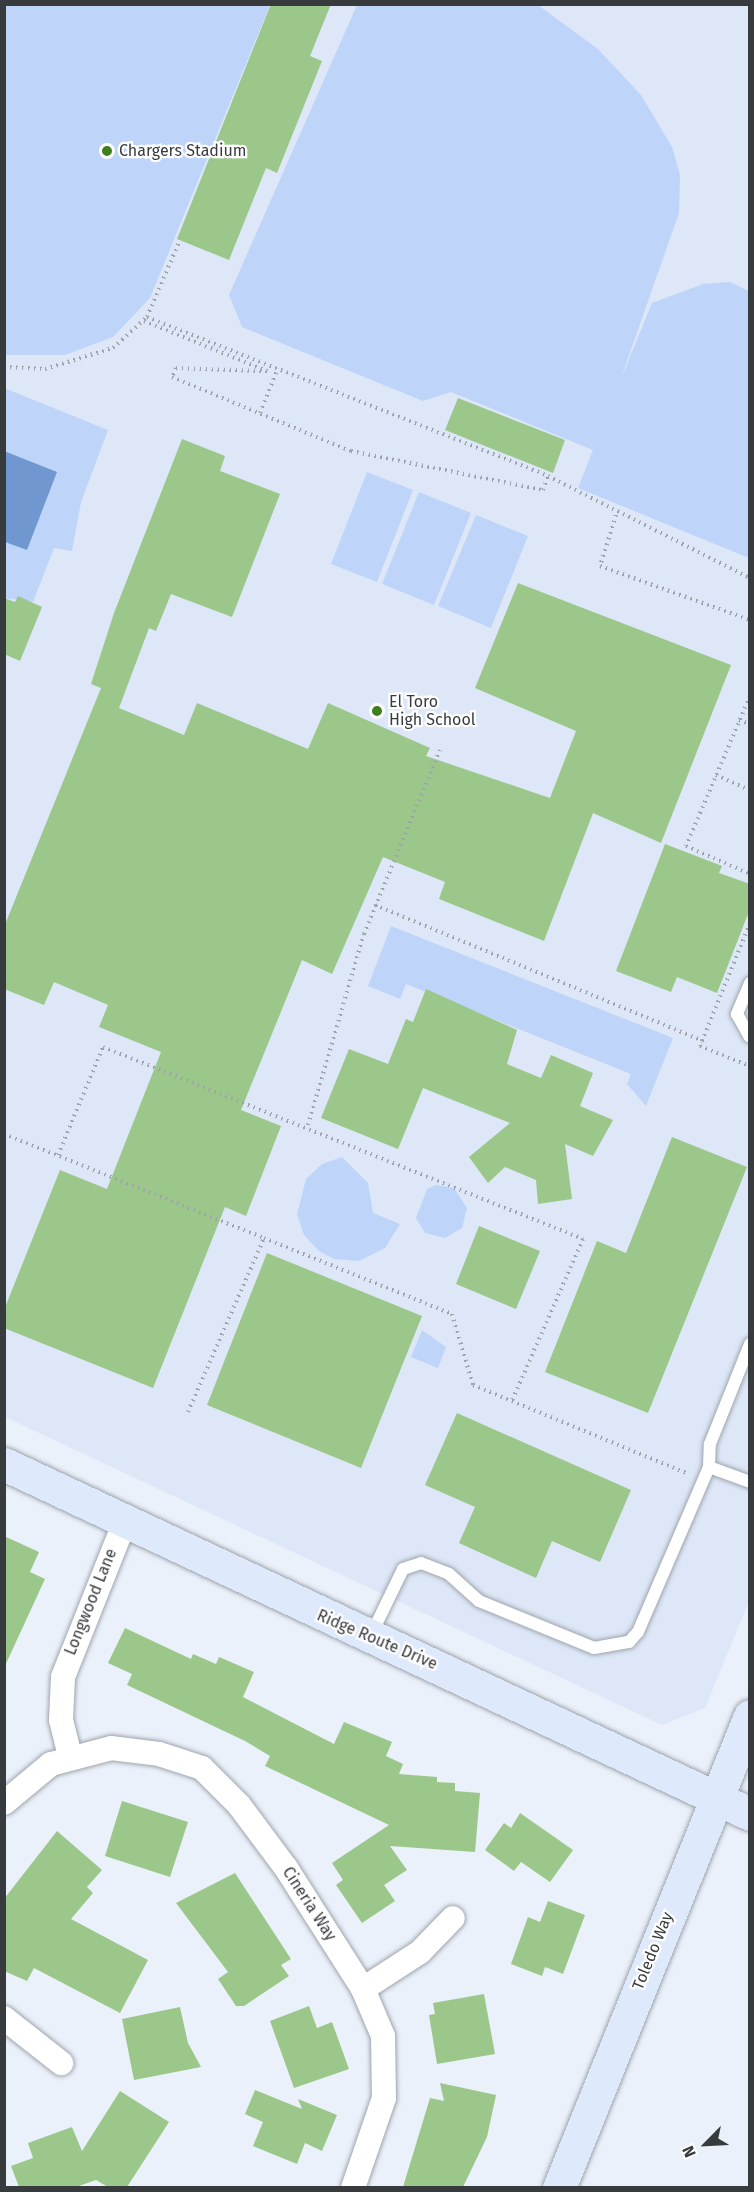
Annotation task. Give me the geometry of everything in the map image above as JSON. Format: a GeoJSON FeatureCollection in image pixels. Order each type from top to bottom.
{"type":"FeatureCollection","features":[{"type":"Feature","properties":{"kind":"main road","name":"Ridge Route Drive"},"geometry":{"type":"LineString","coordinates":[[4,1464],[750,1814]]}},
{"type":"Feature","properties":{"kind":"main road","name":"Toledo Way"},"geometry":{"type":"LineString","coordinates":[[559,2187],[750,1716]]}},
{"type":"Feature","properties":{"kind":"street","name":"Longwood Lane"},"geometry":{"type":"LineString","coordinates":[[70,1756],[61,1720],[63,1677],[125,1521]]}},
{"type":"Feature","properties":{"kind":"street","name":"Cineria Way"},"geometry":{"type":"LineString","coordinates":[[70,1756],[135,1749],[202,1768],[286,1868],[363,1989],[383,2036],[387,2071],[379,2118],[353,2187]]}},
{"type":"Feature","properties":{"kind":"street"},"geometry":{"type":"LineString","coordinates":[[4,1803],[18,1786],[70,1756]]}},
{"type":"Feature","properties":{"kind":"street"},"geometry":{"type":"LineString","coordinates":[[363,1989],[420,1952],[453,1918]]}},
{"type":"Feature","properties":{"kind":"street"},"geometry":{"type":"LineString","coordinates":[[4,2018],[61,2063]]}},
{"type":"Feature","properties":{"kind":"lane"},"geometry":{"type":"LineString","coordinates":[[750,983],[737,1014],[750,1037]]}},
{"type":"Feature","properties":{"kind":"lane"},"geometry":{"type":"LineString","coordinates":[[370,1636],[403,1569],[421,1563],[449,1574],[479,1601],[594,1648],[619,1647],[638,1632],[704,1480],[709,1467],[710,1444],[750,1344]]}},
{"type":"Feature","properties":{"kind":"lane"},"geometry":{"type":"LineString","coordinates":[[709,1467],[750,1482]]}},
{"type":"Feature","properties":{"kind":"path"},"geometry":{"type":"LineString","coordinates":[[4,367],[45,369],[94,357],[144,321],[180,240]]}},
{"type":"Feature","properties":{"kind":"path"},"geometry":{"type":"LineString","coordinates":[[147,317],[548,476],[616,514],[750,578]]}},
{"type":"Feature","properties":{"kind":"path"},"geometry":{"type":"LineString","coordinates":[[144,321],[267,371],[176,368],[172,377],[351,451],[543,490],[548,476]]}},
{"type":"Feature","properties":{"kind":"path"},"geometry":{"type":"LineString","coordinates":[[260,413],[278,368]]}},
{"type":"Feature","properties":{"kind":"path"},"geometry":{"type":"LineString","coordinates":[[616,514],[600,566],[750,620]]}},
{"type":"Feature","properties":{"kind":"path"},"geometry":{"type":"LineString","coordinates":[[750,696],[686,846],[750,874]]}},
{"type":"Feature","properties":{"kind":"path"},"geometry":{"type":"LineString","coordinates":[[739,720],[750,724]]}},
{"type":"Feature","properties":{"kind":"path"},"geometry":{"type":"LineString","coordinates":[[308,1125],[375,905],[440,750]]}},
{"type":"Feature","properties":{"kind":"path"},"geometry":{"type":"LineString","coordinates":[[716,775],[750,790]]}},
{"type":"Feature","properties":{"kind":"path"},"geometry":{"type":"LineString","coordinates":[[375,905],[703,1041]]}},
{"type":"Feature","properties":{"kind":"path"},"geometry":{"type":"LineString","coordinates":[[58,1155],[103,1047],[308,1125],[583,1239],[512,1401]]}},
{"type":"Feature","properties":{"kind":"path"},"geometry":{"type":"LineString","coordinates":[[4,1134],[452,1314],[473,1385],[704,1480]]}},
{"type":"Feature","properties":{"kind":"path"},"geometry":{"type":"LineString","coordinates":[[188,1412],[264,1238]]}},
{"type":"Feature","properties":{"kind":"shaded area","name":"Chargers Stadium"},"geometry":{"type":"Polygon","coordinates":[[[4,5],[270,5],[150,298],[113,337],[65,355],[5,355],[4,5]]]}},
{"type":"Feature","properties":{"kind":"shaded area","name":"El Toro High School"},"geometry":{"type":"Polygon","coordinates":[[[5,5],[749,5],[750,1599],[705,1708],[662,1725],[5,1417],[5,5]]]}},
{"type":"Feature","properties":{"kind":"shaded area"},"geometry":{"type":"Polygon","coordinates":[[[357,5],[538,5],[598,49],[641,95],[672,147],[680,175],[679,213],[620,381],[652,303],[703,284],[730,282],[749,291],[749,558],[578,488],[593,450],[451,392],[423,401],[242,327],[229,295],[357,5]]]}},
{"type":"Feature","properties":{"kind":"shaded area"},"geometry":{"type":"Polygon","coordinates":[[[4,388],[108,430],[81,502],[72,551],[54,548],[33,602],[5,598],[4,388]]]}},
{"type":"Feature","properties":{"kind":"shaded area"},"geometry":{"type":"Polygon","coordinates":[[[4,451],[57,472],[27,550],[5,542],[4,451]]]}},
{"type":"Feature","properties":{"kind":"shaded area"},"geometry":{"type":"Polygon","coordinates":[[[367,472],[413,490],[377,582],[331,564],[367,472]]]}},
{"type":"Feature","properties":{"kind":"shaded area"},"geometry":{"type":"Polygon","coordinates":[[[419,492],[471,513],[434,605],[382,584],[419,492]]]}},
{"type":"Feature","properties":{"kind":"shaded area"},"geometry":{"type":"Polygon","coordinates":[[[476,515],[528,536],[491,628],[438,606],[476,515]]]}},
{"type":"Feature","properties":{"kind":"shaded area"},"geometry":{"type":"Polygon","coordinates":[[[391,926],[673,1038],[646,1106],[627,1084],[631,1074],[406,984],[400,999],[368,986],[391,926]]]}},
{"type":"Feature","properties":{"kind":"shaded area"},"geometry":{"type":"Polygon","coordinates":[[[342,1157],[368,1183],[373,1213],[400,1224],[385,1248],[359,1261],[334,1259],[319,1251],[304,1235],[297,1214],[306,1179],[322,1164],[342,1157]]]}},
{"type":"Feature","properties":{"kind":"shaded area"},"geometry":{"type":"Polygon","coordinates":[[[436,1185],[454,1188],[467,1208],[462,1228],[445,1238],[425,1233],[416,1218],[427,1189],[436,1185]]]}},
{"type":"Feature","properties":{"kind":"shaded area"},"geometry":{"type":"Polygon","coordinates":[[[422,1330],[446,1347],[438,1368],[411,1357],[422,1330]]]}},
{"type":"Feature","properties":{"kind":"building"},"geometry":{"type":"Polygon","coordinates":[[[271,4],[331,4],[310,56],[322,61],[277,173],[266,168],[229,260],[177,239],[271,4]]]}},
{"type":"Feature","properties":{"kind":"building"},"geometry":{"type":"Polygon","coordinates":[[[458,398],[565,440],[553,473],[445,430],[458,398]]]}},
{"type":"Feature","properties":{"kind":"building"},"geometry":{"type":"Polygon","coordinates":[[[182,439],[225,456],[220,471],[280,494],[232,617],[171,594],[156,631],[149,628],[119,708],[184,735],[197,703],[308,749],[328,703],[430,748],[426,756],[550,798],[576,731],[475,688],[518,583],[731,665],[661,843],[593,813],[544,941],[439,899],[445,882],[383,857],[332,974],[302,960],[241,1110],[281,1126],[246,1216],[225,1207],[153,1388],[4,1328],[4,1310],[60,1170],[107,1189],[161,1052],[99,1027],[108,1005],[54,982],[44,1005],[4,989],[4,927],[101,688],[91,684],[114,613],[182,439]]]}},
{"type":"Feature","properties":{"kind":"building"},"geometry":{"type":"Polygon","coordinates":[[[18,596],[42,607],[20,661],[4,654],[4,598],[15,602],[18,596]]]}},
{"type":"Feature","properties":{"kind":"building"},"geometry":{"type":"Polygon","coordinates":[[[665,844],[722,866],[719,873],[750,884],[750,909],[717,993],[677,977],[671,992],[616,971],[665,844]]]}},
{"type":"Feature","properties":{"kind":"building"},"geometry":{"type":"Polygon","coordinates":[[[426,989],[517,1030],[507,1064],[541,1078],[551,1055],[593,1073],[580,1106],[613,1120],[593,1156],[565,1144],[572,1199],[538,1204],[536,1180],[505,1167],[488,1183],[469,1157],[510,1123],[423,1088],[398,1149],[321,1118],[349,1049],[388,1064],[406,1019],[413,1022],[426,989]]]}},
{"type":"Feature","properties":{"kind":"building"},"geometry":{"type":"Polygon","coordinates":[[[672,1137],[747,1167],[648,1413],[545,1372],[597,1241],[626,1253],[672,1137]]]}},
{"type":"Feature","properties":{"kind":"building"},"geometry":{"type":"Polygon","coordinates":[[[479,1226],[540,1251],[516,1309],[456,1284],[479,1226]]]}},
{"type":"Feature","properties":{"kind":"building"},"geometry":{"type":"Polygon","coordinates":[[[267,1253],[422,1316],[361,1468],[207,1405],[267,1253]]]}},
{"type":"Feature","properties":{"kind":"building"},"geometry":{"type":"Polygon","coordinates":[[[457,1413],[631,1490],[600,1562],[552,1541],[536,1578],[459,1543],[475,1507],[425,1485],[457,1413]]]}},
{"type":"Feature","properties":{"kind":"building"},"geometry":{"type":"Polygon","coordinates":[[[4,1536],[39,1552],[30,1572],[45,1579],[4,1668],[4,1536]]]}},
{"type":"Feature","properties":{"kind":"building"},"geometry":{"type":"Polygon","coordinates":[[[125,1628],[191,1659],[193,1654],[216,1664],[219,1657],[254,1672],[243,1697],[334,1744],[344,1722],[392,1742],[386,1756],[403,1764],[399,1774],[437,1777],[437,1782],[455,1783],[455,1791],[480,1793],[475,1852],[390,1846],[407,1870],[384,1885],[395,1901],[362,1923],[336,1885],[343,1880],[332,1863],[389,1825],[265,1766],[270,1756],[245,1741],[127,1685],[132,1674],[108,1663],[125,1628]]]}},
{"type":"Feature","properties":{"kind":"building"},"geometry":{"type":"Polygon","coordinates":[[[122,1801],[188,1822],[170,1877],[105,1856],[122,1801]]]}},
{"type":"Feature","properties":{"kind":"building"},"geometry":{"type":"Polygon","coordinates":[[[520,1813],[573,1850],[550,1882],[521,1862],[514,1871],[485,1850],[504,1823],[511,1828],[520,1813]]]}},
{"type":"Feature","properties":{"kind":"building"},"geometry":{"type":"Polygon","coordinates":[[[57,1831],[102,1870],[87,1887],[93,1893],[71,1919],[148,1960],[120,2013],[34,1968],[27,1981],[4,1971],[4,1899],[57,1831]]]}},
{"type":"Feature","properties":{"kind":"building"},"geometry":{"type":"Polygon","coordinates":[[[235,1873],[291,1959],[281,1965],[289,1976],[244,2006],[236,2006],[218,1979],[228,1972],[176,1903],[235,1873]]]}},
{"type":"Feature","properties":{"kind":"building"},"geometry":{"type":"Polygon","coordinates":[[[548,1901],[585,1915],[563,1974],[545,1967],[542,1976],[511,1964],[528,1917],[540,1922],[548,1901]]]}},
{"type":"Feature","properties":{"kind":"building"},"geometry":{"type":"Polygon","coordinates":[[[484,1994],[495,2054],[437,2064],[429,2015],[435,2014],[433,2003],[484,1994]]]}},
{"type":"Feature","properties":{"kind":"building"},"geometry":{"type":"Polygon","coordinates":[[[309,2006],[317,2028],[332,2022],[349,2069],[294,2088],[270,2021],[309,2006]]]}},
{"type":"Feature","properties":{"kind":"building"},"geometry":{"type":"Polygon","coordinates":[[[180,2007],[188,2043],[201,2067],[134,2080],[122,2019],[180,2007]]]}},
{"type":"Feature","properties":{"kind":"building"},"geometry":{"type":"Polygon","coordinates":[[[440,2083],[496,2095],[487,2137],[463,2187],[403,2187],[430,2098],[444,2101],[440,2083]]]}},
{"type":"Feature","properties":{"kind":"building"},"geometry":{"type":"Polygon","coordinates":[[[255,2090],[302,2109],[298,2099],[337,2115],[322,2151],[305,2143],[297,2164],[253,2146],[263,2122],[245,2114],[255,2090]]]}},
{"type":"Feature","properties":{"kind":"building"},"geometry":{"type":"Polygon","coordinates":[[[120,2091],[169,2122],[127,2187],[108,2187],[96,2180],[76,2187],[19,2187],[11,2166],[33,2158],[28,2143],[72,2127],[82,2151],[120,2091]]]}},
{"type":"Feature","properties":{"kind":"place","name":"Chargers Stadium"},"geometry":{"type":"Point","coordinates":[107,151]}},
{"type":"Feature","properties":{"kind":"place","name":"El Toro High School"},"geometry":{"type":"Point","coordinates":[377,711]}}]}
